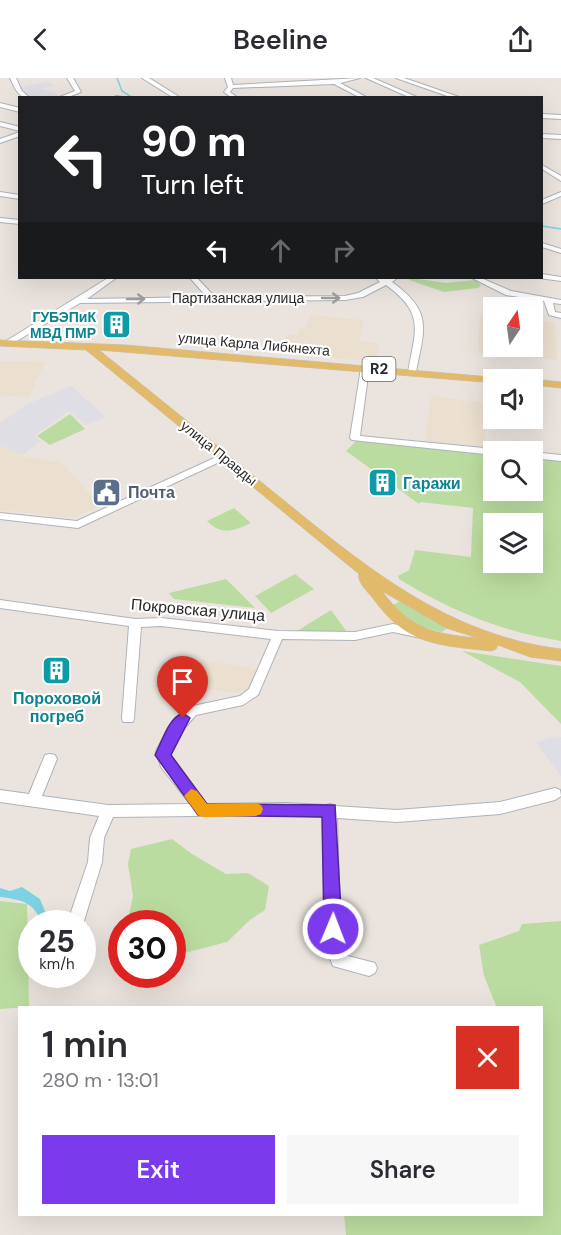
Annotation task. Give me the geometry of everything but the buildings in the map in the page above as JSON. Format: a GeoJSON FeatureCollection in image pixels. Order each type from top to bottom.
{"type":"FeatureCollection","features":[{"type":"Feature","properties":{"kind":"main road","name":"улица Карла Либкнехта"},"geometry":{"type":"LineString","coordinates":[[3,343],[126,348],[483,379]]}},
{"type":"Feature","properties":{"kind":"main road"},"geometry":{"type":"LineString","coordinates":[[53,345],[105,360]]}},
{"type":"Feature","properties":{"kind":"main road","name":"улица Правды"},"geometry":{"type":"LineString","coordinates":[[88,346],[350,561],[448,631]]}},
{"type":"Feature","properties":{"kind":"main road"},"geometry":{"type":"LineString","coordinates":[[126,348],[112,352],[112,357],[158,394],[161,406]]}},
{"type":"Feature","properties":{"kind":"main road"},"geometry":{"type":"LineString","coordinates":[[543,383],[561,385]]}},
{"type":"Feature","properties":{"kind":"main road","name":"улица Правды"},"geometry":{"type":"LineString","coordinates":[[350,561],[385,603],[395,623],[425,634],[448,631]]}},
{"type":"Feature","properties":{"kind":"main road"},"geometry":{"type":"LineString","coordinates":[[385,603],[392,596],[399,596]]}},
{"type":"Feature","properties":{"kind":"main road"},"geometry":{"type":"LineString","coordinates":[[448,631],[538,652],[561,655]]}},
{"type":"Feature","properties":{"kind":"street"},"geometry":{"type":"LineString","coordinates":[[13,78],[20,92],[25,96]]}},
{"type":"Feature","properties":{"kind":"street"},"geometry":{"type":"LineString","coordinates":[[65,96],[78,92],[70,78]]}},
{"type":"Feature","properties":{"kind":"street"},"geometry":{"type":"LineString","coordinates":[[145,78],[175,96]]}},
{"type":"Feature","properties":{"kind":"street"},"geometry":{"type":"LineString","coordinates":[[228,78],[231,87]]}},
{"type":"Feature","properties":{"kind":"street"},"geometry":{"type":"LineString","coordinates":[[233,96],[226,92],[231,87],[334,82],[357,78]]}},
{"type":"Feature","properties":{"kind":"street"},"geometry":{"type":"LineString","coordinates":[[369,78],[412,96]]}},
{"type":"Feature","properties":{"kind":"street"},"geometry":{"type":"LineString","coordinates":[[399,78],[454,96]]}},
{"type":"Feature","properties":{"kind":"street"},"geometry":{"type":"LineString","coordinates":[[334,82],[362,96]]}},
{"type":"Feature","properties":{"kind":"street"},"geometry":{"type":"LineString","coordinates":[[0,105],[18,110]]}},
{"type":"Feature","properties":{"kind":"street"},"geometry":{"type":"LineString","coordinates":[[543,117],[561,117]]}},
{"type":"Feature","properties":{"kind":"street"},"geometry":{"type":"LineString","coordinates":[[0,124],[18,131]]}},
{"type":"Feature","properties":{"kind":"street"},"geometry":{"type":"LineString","coordinates":[[0,141],[18,133]]}},
{"type":"Feature","properties":{"kind":"street"},"geometry":{"type":"LineString","coordinates":[[543,136],[561,137]]}},
{"type":"Feature","properties":{"kind":"street"},"geometry":{"type":"LineString","coordinates":[[543,167],[561,179]]}},
{"type":"Feature","properties":{"kind":"street"},"geometry":{"type":"LineString","coordinates":[[543,192],[558,195]]}},
{"type":"Feature","properties":{"kind":"street"},"geometry":{"type":"LineString","coordinates":[[0,194],[18,197]]}},
{"type":"Feature","properties":{"kind":"street"},"geometry":{"type":"LineString","coordinates":[[543,202],[558,195]]}},
{"type":"Feature","properties":{"kind":"street"},"geometry":{"type":"LineString","coordinates":[[0,220],[18,222]]}},
{"type":"Feature","properties":{"kind":"street"},"geometry":{"type":"LineString","coordinates":[[543,245],[561,250]]}},
{"type":"Feature","properties":{"kind":"street"},"geometry":{"type":"LineString","coordinates":[[543,276],[561,279]]}},
{"type":"Feature","properties":{"kind":"street"},"geometry":{"type":"LineString","coordinates":[[3,343],[78,302],[111,279]]}},
{"type":"Feature","properties":{"kind":"street"},"geometry":{"type":"LineString","coordinates":[[194,279],[212,298]]}},
{"type":"Feature","properties":{"kind":"street"},"geometry":{"type":"LineString","coordinates":[[385,279],[407,300],[418,320],[420,331],[412,372]]}},
{"type":"Feature","properties":{"kind":"street","name":"Партизанская улица"},"geometry":{"type":"LineString","coordinates":[[78,302],[212,298],[345,298],[360,295],[385,279]]}},
{"type":"Feature","properties":{"kind":"street"},"geometry":{"type":"LineString","coordinates":[[478,279],[509,293],[561,302]]}},
{"type":"Feature","properties":{"kind":"street"},"geometry":{"type":"LineString","coordinates":[[548,301],[552,313],[561,316]]}},
{"type":"Feature","properties":{"kind":"street"},"geometry":{"type":"LineString","coordinates":[[366,368],[355,438],[483,451]]}},
{"type":"Feature","properties":{"kind":"street"},"geometry":{"type":"LineString","coordinates":[[543,456],[561,458]]}},
{"type":"Feature","properties":{"kind":"street"},"geometry":{"type":"LineString","coordinates":[[0,516],[78,525],[223,457]]}},
{"type":"Feature","properties":{"kind":"street","name":"Покровская улица"},"geometry":{"type":"LineString","coordinates":[[0,604],[135,623],[161,622],[278,635],[355,636],[395,623]]}},
{"type":"Feature","properties":{"kind":"street"},"geometry":{"type":"LineString","coordinates":[[128,718],[135,623]]}},
{"type":"Feature","properties":{"kind":"street"},"geometry":{"type":"LineString","coordinates":[[203,811],[166,763],[164,751],[175,729],[192,711],[243,700],[254,692],[278,635]]}},
{"type":"Feature","properties":{"kind":"street"},"geometry":{"type":"LineString","coordinates":[[33,800],[50,759]]}},
{"type":"Feature","properties":{"kind":"street"},"geometry":{"type":"LineString","coordinates":[[0,796],[108,811],[330,810],[417,815],[500,807],[555,794]]}},
{"type":"Feature","properties":{"kind":"street"},"geometry":{"type":"LineString","coordinates":[[330,810],[333,946],[339,961],[369,968]]}},
{"type":"Feature","properties":{"kind":"street"},"geometry":{"type":"LineString","coordinates":[[80,910],[95,862],[97,838],[108,811]]}},
{"type":"Feature","properties":{"kind":"shaded area"},"geometry":{"type":"Polygon","coordinates":[[[47,81],[54,85],[40,89],[55,92],[59,96],[28,96],[20,87],[47,81]]]}},
{"type":"Feature","properties":{"kind":"shaded area"},"geometry":{"type":"Polygon","coordinates":[[[310,315],[364,320],[359,341],[379,343],[376,362],[280,353],[285,335],[298,335],[299,330],[306,327],[310,315]]]}},
{"type":"Feature","properties":{"kind":"shaded area"},"geometry":{"type":"Polygon","coordinates":[[[480,316],[483,316],[483,353],[478,353],[480,316]]]}},
{"type":"Feature","properties":{"kind":"shaded area"},"geometry":{"type":"Polygon","coordinates":[[[543,321],[555,322],[557,360],[523,357],[543,357],[543,321]]]}},
{"type":"Feature","properties":{"kind":"shaded area"},"geometry":{"type":"Polygon","coordinates":[[[0,361],[45,362],[29,397],[0,395],[0,361]]]}},
{"type":"Feature","properties":{"kind":"shaded area"},"geometry":{"type":"Polygon","coordinates":[[[71,386],[106,417],[86,425],[69,411],[34,436],[41,441],[22,455],[0,445],[0,423],[29,403],[71,386]]]}},
{"type":"Feature","properties":{"kind":"shaded area"},"geometry":{"type":"Polygon","coordinates":[[[431,396],[483,402],[483,429],[485,429],[483,448],[425,441],[431,396]]]}},
{"type":"Feature","properties":{"kind":"shaded area"},"geometry":{"type":"Polygon","coordinates":[[[0,445],[23,456],[57,462],[65,466],[100,506],[73,518],[0,510],[0,445]]]}},
{"type":"Feature","properties":{"kind":"shaded area"},"geometry":{"type":"Polygon","coordinates":[[[171,656],[258,669],[250,692],[226,692],[161,683],[171,656]]]}},
{"type":"Feature","properties":{"kind":"shaded area"},"geometry":{"type":"Polygon","coordinates":[[[561,737],[561,777],[536,742],[561,737]]]}},
{"type":"Feature","properties":{"kind":"green space"},"geometry":{"type":"Polygon","coordinates":[[[409,280],[446,283],[475,280],[481,285],[478,288],[444,292],[409,280]]]}},
{"type":"Feature","properties":{"kind":"green space"},"geometry":{"type":"Polygon","coordinates":[[[70,414],[85,429],[50,445],[37,436],[70,414]]]}},
{"type":"Feature","properties":{"kind":"green space"},"geometry":{"type":"Polygon","coordinates":[[[356,441],[483,453],[483,501],[543,501],[543,459],[561,461],[561,641],[497,626],[457,610],[399,579],[398,576],[409,570],[415,550],[471,557],[473,508],[420,502],[419,504],[346,451],[356,441]]]}},
{"type":"Feature","properties":{"kind":"green space"},"geometry":{"type":"Polygon","coordinates":[[[234,508],[251,523],[228,531],[218,529],[207,521],[234,508]]]}},
{"type":"Feature","properties":{"kind":"green space"},"geometry":{"type":"Polygon","coordinates":[[[295,574],[314,589],[271,613],[255,596],[295,574]]]}},
{"type":"Feature","properties":{"kind":"green space"},"geometry":{"type":"Polygon","coordinates":[[[226,579],[255,608],[174,599],[169,593],[226,579]]]}},
{"type":"Feature","properties":{"kind":"green space"},"geometry":{"type":"Polygon","coordinates":[[[400,601],[446,626],[445,630],[441,632],[413,624],[393,605],[400,601]]]}},
{"type":"Feature","properties":{"kind":"green space"},"geometry":{"type":"Polygon","coordinates":[[[331,610],[347,632],[297,631],[331,610]]]}},
{"type":"Feature","properties":{"kind":"green space"},"geometry":{"type":"Polygon","coordinates":[[[462,651],[561,666],[561,724],[520,682],[462,651]]]}},
{"type":"Feature","properties":{"kind":"green space"},"geometry":{"type":"Polygon","coordinates":[[[172,839],[226,874],[248,873],[269,886],[265,910],[250,920],[227,942],[186,953],[186,910],[130,910],[133,896],[128,864],[131,849],[172,839]]]}},
{"type":"Feature","properties":{"kind":"green space"},"geometry":{"type":"Polygon","coordinates":[[[0,901],[27,904],[27,910],[18,910],[18,988],[29,988],[29,1006],[0,1009],[0,901]]]}},
{"type":"Feature","properties":{"kind":"green space"},"geometry":{"type":"Polygon","coordinates":[[[561,921],[561,1235],[346,1235],[344,1216],[543,1216],[543,1006],[496,1006],[484,976],[479,945],[519,931],[522,924],[561,921]]]}},
{"type":"Feature","properties":{"kind":"water"},"geometry":{"type":"Polygon","coordinates":[[[22,887],[40,899],[44,910],[34,910],[26,903],[0,897],[0,888],[10,891],[22,887]]]}},
{"type":"Feature","properties":{"kind":"waterway"},"geometry":{"type":"LineString","coordinates":[[117,78],[122,91],[130,96]]}},
{"type":"Feature","properties":{"kind":"waterway"},"geometry":{"type":"LineString","coordinates":[[543,226],[561,229]]}},
{"type":"Feature","properties":{"kind":"slow traffic"},"geometry":{"type":"LineString","coordinates":[[191,796],[203,811],[256,809]]}},
{"type":"Feature","properties":{"kind":"place","name":"ГУБЭПиК МВД ПМР"},"geometry":{"type":"Point","coordinates":[117,325]}},
{"type":"Feature","properties":{"kind":"place","name":"Гаражи"},"geometry":{"type":"Point","coordinates":[382,483]}},
{"type":"Feature","properties":{"kind":"place","name":"Почта"},"geometry":{"type":"Point","coordinates":[107,492]}},
{"type":"Feature","properties":{"kind":"place","name":"Пороховой погреб"},"geometry":{"type":"Point","coordinates":[57,670]}},
{"type":"Feature","properties":{"kind":"route"},"geometry":{"type":"LineString","coordinates":[[183,718],[175,729],[163,755],[166,763],[203,811],[330,810],[334,895],[333,929]]}}]}
